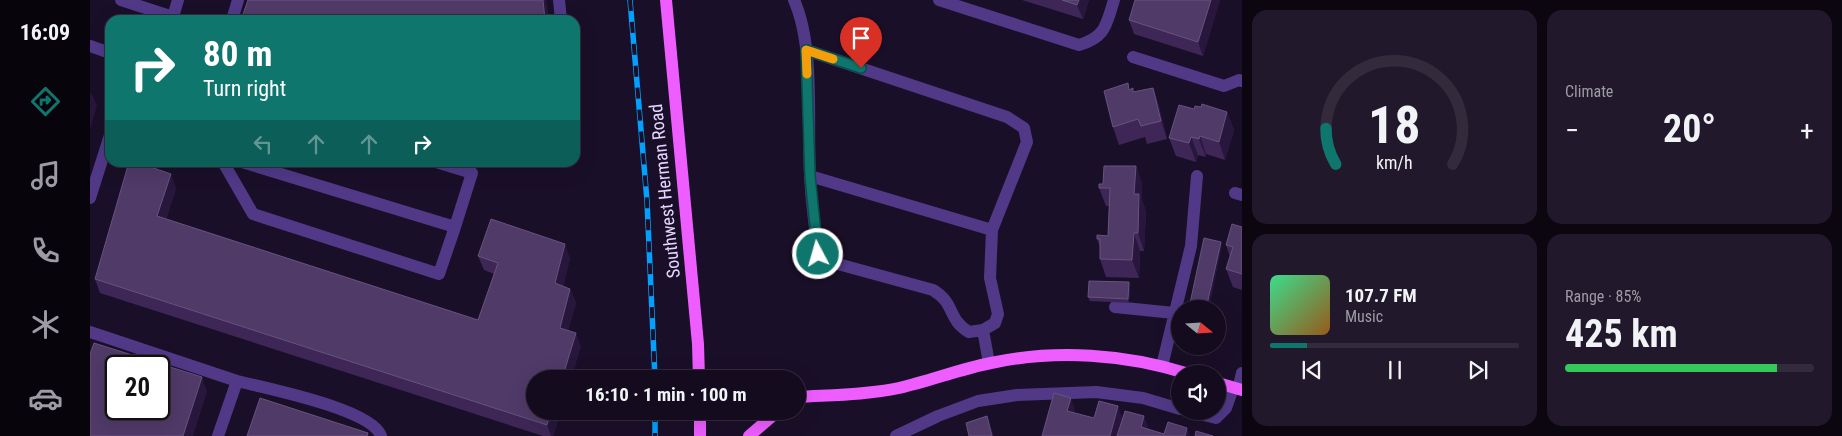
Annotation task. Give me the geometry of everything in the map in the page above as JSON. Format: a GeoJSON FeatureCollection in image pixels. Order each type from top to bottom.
{"type":"FeatureCollection","features":[{"type":"Feature","properties":{"kind":"main road","name":"Southwest Herman Road"},"geometry":{"type":"LineString","coordinates":[[666,0],[698,344],[699,370]]}},
{"type":"Feature","properties":{"kind":"main road"},"geometry":{"type":"LineString","coordinates":[[806,397],[898,388],[990,363],[1021,358],[1095,355],[1171,369]]}},
{"type":"Feature","properties":{"kind":"main road"},"geometry":{"type":"LineString","coordinates":[[1226,385],[1238,389]]}},
{"type":"Feature","properties":{"kind":"main road"},"geometry":{"type":"LineString","coordinates":[[700,420],[700,436]]}},
{"type":"Feature","properties":{"kind":"main road"},"geometry":{"type":"LineString","coordinates":[[749,436],[768,420]]}},
{"type":"Feature","properties":{"kind":"lane"},"geometry":{"type":"LineString","coordinates":[[121,0],[161,15]]}},
{"type":"Feature","properties":{"kind":"lane"},"geometry":{"type":"LineString","coordinates":[[173,15],[178,0]]}},
{"type":"Feature","properties":{"kind":"lane"},"geometry":{"type":"LineString","coordinates":[[234,15],[238,0]]}},
{"type":"Feature","properties":{"kind":"lane"},"geometry":{"type":"LineString","coordinates":[[559,0],[560,15]]}},
{"type":"Feature","properties":{"kind":"lane"},"geometry":{"type":"LineString","coordinates":[[794,0],[798,9],[806,50],[810,176],[818,254],[827,261],[933,290],[946,298],[958,326],[969,332],[983,330],[995,323],[998,314],[990,278],[992,230],[1017,161],[1027,142],[1024,128],[1007,117],[806,50]]}},
{"type":"Feature","properties":{"kind":"lane"},"geometry":{"type":"LineString","coordinates":[[939,0],[1079,45],[1094,41],[1104,31],[1114,0]]}},
{"type":"Feature","properties":{"kind":"lane"},"geometry":{"type":"LineString","coordinates":[[90,46],[105,51]]}},
{"type":"Feature","properties":{"kind":"lane"},"geometry":{"type":"LineString","coordinates":[[1132,57],[1224,86],[1241,77]]}},
{"type":"Feature","properties":{"kind":"lane"},"geometry":{"type":"LineString","coordinates":[[90,198],[105,151]]}},
{"type":"Feature","properties":{"kind":"lane"},"geometry":{"type":"LineString","coordinates":[[226,167],[253,214],[439,274],[472,173],[452,167]]}},
{"type":"Feature","properties":{"kind":"lane"},"geometry":{"type":"LineString","coordinates":[[258,167],[455,227]]}},
{"type":"Feature","properties":{"kind":"lane"},"geometry":{"type":"LineString","coordinates":[[810,176],[992,230]]}},
{"type":"Feature","properties":{"kind":"lane"},"geometry":{"type":"LineString","coordinates":[[1177,300],[1191,246],[1197,176]]}},
{"type":"Feature","properties":{"kind":"lane"},"geometry":{"type":"LineString","coordinates":[[1115,307],[1171,313]]}},
{"type":"Feature","properties":{"kind":"lane"},"geometry":{"type":"LineString","coordinates":[[1162,366],[1171,326]]}},
{"type":"Feature","properties":{"kind":"lane"},"geometry":{"type":"LineString","coordinates":[[983,330],[990,363]]}},
{"type":"Feature","properties":{"kind":"lane"},"geometry":{"type":"LineString","coordinates":[[90,332],[237,381],[345,410],[369,423],[381,436]]}},
{"type":"Feature","properties":{"kind":"lane"},"geometry":{"type":"LineString","coordinates":[[1226,408],[1238,389],[1242,372]]}},
{"type":"Feature","properties":{"kind":"lane"},"geometry":{"type":"LineString","coordinates":[[218,436],[237,381]]}},
{"type":"Feature","properties":{"kind":"lane"},"geometry":{"type":"LineString","coordinates":[[896,436],[938,416],[978,401],[1017,395],[1096,392],[1143,398],[1171,406]]}},
{"type":"Feature","properties":{"kind":"building"},"geometry":{"type":"Polygon","coordinates":[[[248,0],[543,0],[544,15],[243,15],[248,0]]]}},
{"type":"Feature","properties":{"kind":"building"},"geometry":{"type":"Polygon","coordinates":[[[1062,0],[1079,0],[1077,5],[1062,0]]]}},
{"type":"Feature","properties":{"kind":"building"},"geometry":{"type":"Polygon","coordinates":[[[1135,0],[1211,0],[1198,42],[1129,20],[1135,0]]]}},
{"type":"Feature","properties":{"kind":"building"},"geometry":{"type":"Polygon","coordinates":[[[1128,83],[1129,90],[1133,88],[1133,92],[1153,88],[1161,121],[1141,126],[1138,119],[1113,127],[1104,91],[1128,83]]]}},
{"type":"Feature","properties":{"kind":"building"},"geometry":{"type":"Polygon","coordinates":[[[1202,104],[1227,112],[1219,142],[1200,136],[1199,139],[1191,137],[1189,143],[1169,138],[1179,105],[1194,109],[1195,106],[1201,107],[1202,104]]]}},
{"type":"Feature","properties":{"kind":"building"},"geometry":{"type":"Polygon","coordinates":[[[1104,166],[1136,166],[1134,194],[1139,194],[1138,233],[1134,233],[1132,260],[1100,259],[1100,239],[1097,239],[1097,235],[1108,236],[1110,188],[1099,188],[1099,184],[1103,184],[1104,166]]]}},
{"type":"Feature","properties":{"kind":"building"},"geometry":{"type":"Polygon","coordinates":[[[128,167],[151,167],[171,174],[157,216],[478,320],[498,263],[478,256],[491,219],[565,244],[555,283],[570,289],[560,328],[576,333],[565,370],[526,370],[526,418],[95,279],[128,167]]]}},
{"type":"Feature","properties":{"kind":"building"},"geometry":{"type":"Polygon","coordinates":[[[1232,224],[1242,227],[1242,274],[1226,269],[1233,247],[1226,245],[1232,224]]]}},
{"type":"Feature","properties":{"kind":"building"},"geometry":{"type":"Polygon","coordinates":[[[1204,238],[1221,242],[1208,300],[1191,300],[1204,238]]]}},
{"type":"Feature","properties":{"kind":"building"},"geometry":{"type":"Polygon","coordinates":[[[1089,281],[1129,282],[1128,299],[1088,297],[1089,281]]]}},
{"type":"Feature","properties":{"kind":"building"},"geometry":{"type":"Polygon","coordinates":[[[94,343],[132,355],[105,355],[105,420],[170,420],[170,367],[202,377],[183,436],[90,436],[90,354],[94,343]]]}},
{"type":"Feature","properties":{"kind":"building"},"geometry":{"type":"Polygon","coordinates":[[[1054,393],[1071,398],[1067,411],[1094,418],[1099,401],[1118,406],[1110,436],[1042,436],[1054,393]]]}},
{"type":"Feature","properties":{"kind":"building"},"geometry":{"type":"Polygon","coordinates":[[[260,398],[368,433],[367,436],[247,436],[260,398]]]}},
{"type":"Feature","properties":{"kind":"building"},"geometry":{"type":"Polygon","coordinates":[[[1125,411],[1144,416],[1141,427],[1164,434],[1168,422],[1187,428],[1185,436],[1117,436],[1125,411]]]}},
{"type":"Feature","properties":{"kind":"building"},"geometry":{"type":"Polygon","coordinates":[[[987,416],[992,436],[969,436],[966,423],[987,416]]]}},
{"type":"Feature","properties":{"kind":"building"},"geometry":{"type":"Polygon","coordinates":[[[532,420],[548,420],[547,425],[532,420]]]}},
{"type":"Feature","properties":{"kind":"building"},"geometry":{"type":"Polygon","coordinates":[[[1196,431],[1213,436],[1195,436],[1196,431]]]}},
{"type":"Feature","properties":{"kind":"railway"},"geometry":{"type":"LineString","coordinates":[[630,0],[647,201],[655,370]]}},
{"type":"Feature","properties":{"kind":"railway"},"geometry":{"type":"LineString","coordinates":[[655,420],[655,436]]}},
{"type":"Feature","properties":{"kind":"slow traffic"},"geometry":{"type":"LineString","coordinates":[[807,74],[806,50],[833,59]]}},
{"type":"Feature","properties":{"kind":"route"},"geometry":{"type":"LineString","coordinates":[[818,254],[810,176],[806,50],[861,68]]}}]}
